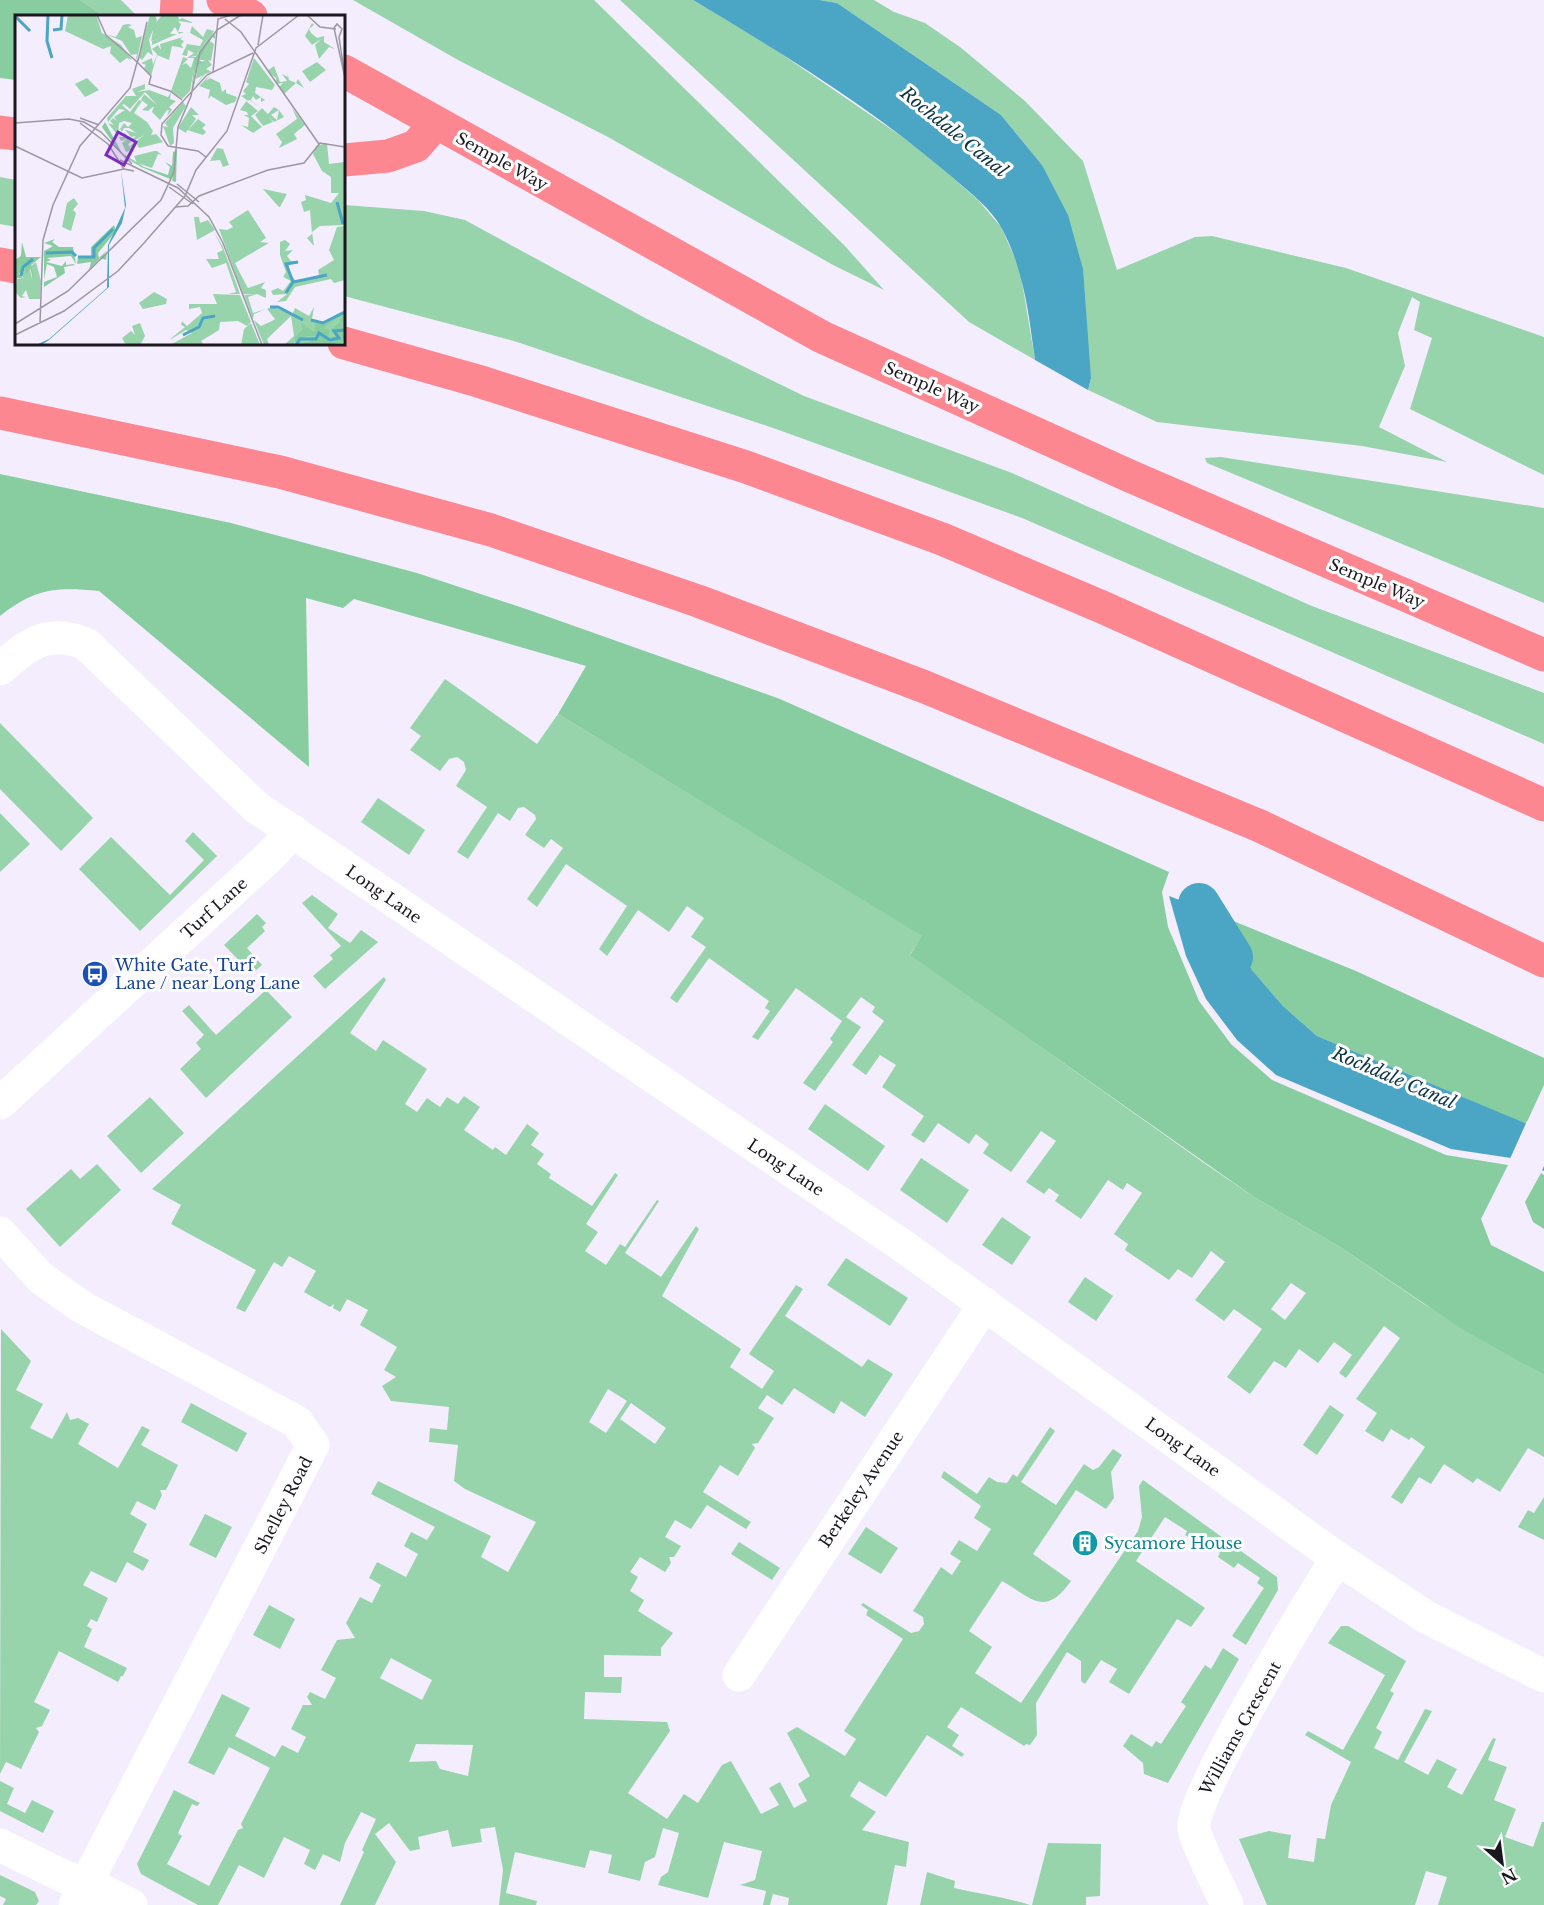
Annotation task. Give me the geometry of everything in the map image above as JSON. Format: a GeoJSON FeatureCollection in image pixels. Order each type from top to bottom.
{"type":"FeatureCollection","features":[{"type":"Feature","properties":{"kind":"highway"},"geometry":{"type":"LineString","coordinates":[[176,15],[177,0]]}},
{"type":"Feature","properties":{"kind":"highway"},"geometry":{"type":"LineString","coordinates":[[223,0],[249,15]]}},
{"type":"Feature","properties":{"kind":"highway","name":"Semple Way"},"geometry":{"type":"LineString","coordinates":[[345,72],[435,124],[822,338],[1132,477],[1544,655]]}},
{"type":"Feature","properties":{"kind":"highway"},"geometry":{"type":"LineString","coordinates":[[345,160],[388,156],[416,146],[435,124]]}},
{"type":"Feature","properties":{"kind":"highway"},"geometry":{"type":"LineString","coordinates":[[0,132],[15,134]]}},
{"type":"Feature","properties":{"kind":"highway"},"geometry":{"type":"LineString","coordinates":[[0,264],[15,267]]}},
{"type":"Feature","properties":{"kind":"highway"},"geometry":{"type":"LineString","coordinates":[[345,343],[478,381],[746,467],[942,539],[1102,607],[1544,805]]}},
{"type":"Feature","properties":{"kind":"highway"},"geometry":{"type":"LineString","coordinates":[[0,413],[280,472],[490,530],[698,601],[925,687],[1260,826],[1544,961]]}},
{"type":"Feature","properties":{"kind":"street","name":"Long Lane"},"geometry":{"type":"LineString","coordinates":[[0,669],[21,650],[49,638],[67,636],[86,644],[256,807],[849,1209],[985,1304],[1337,1558],[1426,1617],[1544,1676]]}},
{"type":"Feature","properties":{"kind":"street","name":"Turf Lane"},"geometry":{"type":"LineString","coordinates":[[0,1103],[270,856],[293,831]]}},
{"type":"Feature","properties":{"kind":"street","name":"Shelley Road"},"geometry":{"type":"LineString","coordinates":[[0,1233],[41,1278],[82,1307],[300,1424],[313,1445],[80,1894]]}},
{"type":"Feature","properties":{"kind":"street","name":"Berkeley Avenue"},"geometry":{"type":"LineString","coordinates":[[739,1675],[985,1304]]}},
{"type":"Feature","properties":{"kind":"street","name":"Williams Crescent"},"geometry":{"type":"LineString","coordinates":[[1227,1905],[1194,1828],[1196,1808],[1213,1771],[1337,1558]]}},
{"type":"Feature","properties":{"kind":"street"},"geometry":{"type":"LineString","coordinates":[[0,1845],[65,1877],[80,1894],[131,1905]]}},
{"type":"Feature","properties":{"kind":"green space"},"geometry":{"type":"Polygon","coordinates":[[[0,0],[80,0],[102,15],[15,15],[15,80],[0,78],[0,0]]]}},
{"type":"Feature","properties":{"kind":"green space"},"geometry":{"type":"Polygon","coordinates":[[[80,0],[121,0],[136,15],[102,15],[80,0]]]}},
{"type":"Feature","properties":{"kind":"green space"},"geometry":{"type":"Polygon","coordinates":[[[353,0],[594,0],[845,246],[884,290],[833,265],[608,137],[458,60],[353,0]]]}},
{"type":"Feature","properties":{"kind":"green space"},"geometry":{"type":"Polygon","coordinates":[[[620,0],[693,0],[764,42],[920,149],[978,200],[1001,227],[1020,270],[1035,360],[969,322],[620,0]]]}},
{"type":"Feature","properties":{"kind":"green space"},"geometry":{"type":"Polygon","coordinates":[[[819,0],[874,0],[894,12],[925,23],[960,47],[1025,101],[1083,161],[1117,270],[1195,237],[1212,236],[1346,268],[1544,337],[1544,475],[1410,409],[1432,338],[1414,330],[1420,302],[1412,297],[1398,333],[1405,366],[1379,427],[1447,462],[1362,446],[1157,422],[1088,390],[1091,378],[1042,165],[1001,115],[837,3],[819,0]]]}},
{"type":"Feature","properties":{"kind":"green space"},"geometry":{"type":"Polygon","coordinates":[[[0,177],[15,180],[15,227],[0,224],[0,177]]]}},
{"type":"Feature","properties":{"kind":"green space"},"geometry":{"type":"Polygon","coordinates":[[[345,205],[424,211],[465,220],[647,319],[804,396],[1012,473],[1312,606],[1544,693],[1544,744],[1022,518],[776,429],[514,341],[345,296],[345,205]]]}},
{"type":"Feature","properties":{"kind":"green space"},"geometry":{"type":"Polygon","coordinates":[[[1221,457],[1544,508],[1544,603],[1207,463],[1205,458],[1221,457]]]}},
{"type":"Feature","properties":{"kind":"green space"},"geometry":{"type":"Polygon","coordinates":[[[0,474],[231,523],[417,573],[529,610],[780,699],[1169,872],[1162,892],[1168,927],[1199,1001],[1231,1044],[1272,1080],[1446,1155],[1508,1165],[1481,1219],[1491,1245],[1544,1272],[1544,1375],[1462,1329],[1340,1247],[1254,1197],[910,955],[922,936],[558,714],[586,666],[354,599],[343,608],[306,598],[309,767],[99,591],[70,589],[46,592],[24,600],[0,616],[0,474]]]}},
{"type":"Feature","properties":{"kind":"green space"},"geometry":{"type":"Polygon","coordinates":[[[445,679],[537,744],[558,714],[923,936],[910,954],[1207,1165],[1254,1197],[1340,1247],[1424,1304],[1544,1375],[1544,1457],[1528,1448],[1500,1492],[1477,1478],[1473,1483],[1444,1464],[1431,1484],[1419,1477],[1402,1504],[1391,1497],[1425,1447],[1411,1437],[1409,1440],[1391,1429],[1383,1442],[1365,1431],[1377,1413],[1356,1399],[1400,1338],[1384,1326],[1346,1378],[1339,1373],[1352,1355],[1334,1342],[1318,1363],[1299,1349],[1286,1368],[1274,1361],[1250,1394],[1227,1377],[1262,1329],[1234,1309],[1224,1321],[1195,1300],[1225,1262],[1211,1251],[1192,1278],[1178,1269],[1169,1280],[1125,1250],[1128,1244],[1114,1234],[1142,1193],[1127,1183],[1123,1190],[1108,1180],[1081,1219],[1055,1201],[1059,1195],[1049,1188],[1044,1194],[1026,1182],[1056,1141],[1041,1131],[1011,1172],[983,1153],[989,1144],[976,1134],[969,1144],[938,1123],[924,1143],[911,1135],[924,1116],[882,1087],[896,1065],[880,1055],[866,1075],[852,1065],[884,1021],[872,1012],[875,1007],[861,997],[846,1017],[861,1027],[815,1091],[803,1083],[833,1042],[830,1039],[842,1021],[796,988],[758,1040],[752,1037],[770,1011],[765,1008],[769,1001],[709,958],[677,1003],[670,998],[706,947],[691,937],[704,918],[687,906],[669,932],[638,910],[607,956],[599,949],[627,906],[566,864],[537,907],[527,899],[563,848],[551,839],[544,848],[525,835],[536,819],[535,815],[524,807],[518,808],[510,821],[498,813],[468,859],[457,852],[487,807],[456,786],[466,770],[464,762],[457,757],[449,759],[440,771],[410,750],[421,736],[410,728],[445,679]],[[1291,1283],[1271,1309],[1285,1320],[1306,1293],[1291,1283]]]}},
{"type":"Feature","properties":{"kind":"green space"},"geometry":{"type":"Polygon","coordinates":[[[0,723],[93,818],[61,851],[0,789],[0,723]]]}},
{"type":"Feature","properties":{"kind":"green space"},"geometry":{"type":"Polygon","coordinates":[[[378,798],[425,830],[409,855],[361,822],[378,798]]]}},
{"type":"Feature","properties":{"kind":"green space"},"geometry":{"type":"Polygon","coordinates":[[[0,813],[30,844],[0,872],[0,813]]]}},
{"type":"Feature","properties":{"kind":"green space"},"geometry":{"type":"Polygon","coordinates":[[[193,832],[217,856],[140,931],[79,869],[111,837],[170,895],[204,860],[185,841],[193,832]]]}},
{"type":"Feature","properties":{"kind":"green space"},"geometry":{"type":"Polygon","coordinates":[[[312,895],[338,914],[328,928],[350,943],[361,930],[378,942],[325,989],[313,976],[333,959],[330,955],[341,946],[302,903],[312,895]]]}},
{"type":"Feature","properties":{"kind":"green space"},"geometry":{"type":"Polygon","coordinates":[[[257,914],[266,923],[262,927],[265,931],[247,948],[262,965],[252,974],[224,945],[257,914]]]}},
{"type":"Feature","properties":{"kind":"green space"},"geometry":{"type":"Polygon","coordinates":[[[1221,916],[1356,971],[1544,1058],[1544,1085],[1526,1124],[1317,1036],[1283,1006],[1252,970],[1221,916]]]}},
{"type":"Feature","properties":{"kind":"green space"},"geometry":{"type":"Polygon","coordinates":[[[384,977],[386,980],[350,1033],[376,1051],[383,1040],[427,1069],[405,1104],[417,1112],[427,1098],[440,1107],[447,1097],[458,1104],[464,1096],[480,1107],[464,1130],[493,1150],[495,1147],[506,1155],[527,1124],[539,1133],[531,1145],[544,1154],[537,1164],[551,1174],[549,1178],[592,1206],[615,1173],[618,1175],[586,1224],[598,1232],[585,1251],[606,1265],[620,1244],[625,1247],[657,1200],[659,1201],[625,1253],[661,1277],[696,1226],[699,1229],[662,1296],[741,1349],[730,1367],[762,1389],[774,1371],[749,1354],[796,1285],[803,1289],[785,1316],[862,1367],[868,1359],[893,1374],[865,1417],[841,1401],[834,1414],[794,1388],[782,1405],[767,1395],[758,1408],[774,1418],[758,1443],[752,1444],[755,1448],[738,1476],[720,1465],[703,1492],[751,1522],[746,1529],[707,1505],[691,1529],[675,1520],[665,1537],[681,1546],[674,1557],[669,1557],[671,1563],[665,1572],[640,1557],[630,1572],[638,1577],[630,1591],[644,1600],[638,1611],[673,1633],[661,1648],[661,1656],[604,1655],[604,1677],[622,1677],[621,1693],[585,1692],[584,1719],[667,1722],[670,1731],[628,1793],[667,1819],[684,1794],[698,1803],[722,1765],[731,1761],[761,1814],[779,1805],[769,1788],[780,1782],[794,1808],[807,1801],[798,1784],[810,1776],[787,1733],[797,1727],[845,1756],[856,1739],[844,1731],[903,1639],[866,1615],[868,1610],[861,1605],[863,1603],[911,1633],[919,1631],[924,1624],[923,1617],[913,1611],[941,1567],[952,1575],[961,1561],[950,1554],[959,1540],[977,1551],[991,1529],[974,1518],[981,1506],[941,1477],[944,1471],[977,1494],[989,1477],[997,1482],[1007,1483],[1013,1474],[1017,1477],[1050,1427],[1055,1431],[1021,1482],[1056,1505],[1084,1464],[1093,1470],[1099,1467],[1113,1449],[1122,1455],[1111,1472],[1114,1498],[1106,1509],[1076,1490],[1033,1554],[1071,1581],[1053,1599],[1046,1602],[1038,1601],[1002,1581],[969,1631],[992,1647],[975,1673],[1021,1703],[1138,1531],[1142,1517],[1139,1486],[1143,1480],[1277,1577],[1278,1590],[1246,1645],[1232,1636],[1264,1588],[1257,1583],[1260,1578],[1238,1563],[1234,1568],[1218,1557],[1220,1553],[1202,1541],[1199,1544],[1185,1535],[1187,1531],[1165,1517],[1136,1561],[1205,1608],[1191,1627],[1177,1619],[1129,1694],[1109,1682],[1117,1669],[1101,1660],[1085,1684],[1081,1681],[1081,1661],[1067,1652],[1036,1703],[1037,1735],[1030,1745],[1024,1746],[961,1707],[947,1727],[959,1735],[952,1746],[964,1754],[962,1757],[927,1735],[886,1797],[859,1781],[850,1796],[876,1812],[862,1830],[909,1842],[906,1867],[895,1865],[887,1905],[788,1905],[789,1898],[773,1894],[770,1905],[763,1905],[766,1891],[740,1885],[755,1880],[762,1851],[724,1842],[708,1898],[658,1885],[661,1877],[668,1872],[679,1833],[663,1828],[655,1857],[645,1862],[640,1881],[608,1873],[612,1855],[590,1850],[585,1868],[515,1852],[506,1893],[537,1901],[536,1905],[499,1905],[503,1870],[495,1827],[480,1829],[482,1842],[452,1847],[448,1830],[418,1837],[420,1849],[410,1851],[389,1823],[375,1834],[396,1862],[375,1905],[340,1905],[376,1819],[361,1812],[345,1843],[340,1862],[323,1854],[315,1870],[304,1864],[310,1850],[284,1837],[264,1878],[239,1865],[218,1905],[198,1905],[141,1874],[137,1864],[174,1790],[200,1803],[197,1806],[192,1804],[178,1833],[182,1836],[167,1864],[209,1886],[238,1830],[243,1828],[241,1824],[270,1768],[229,1747],[214,1775],[188,1763],[222,1694],[250,1708],[235,1736],[275,1757],[282,1745],[298,1753],[306,1737],[291,1729],[303,1705],[312,1705],[307,1697],[310,1692],[325,1699],[336,1678],[321,1670],[337,1640],[355,1638],[346,1623],[360,1597],[372,1603],[381,1585],[369,1578],[377,1562],[406,1577],[418,1554],[404,1546],[411,1532],[427,1540],[435,1527],[371,1494],[378,1481],[491,1536],[481,1557],[508,1572],[536,1522],[465,1489],[454,1481],[458,1445],[429,1442],[430,1428],[447,1430],[449,1407],[391,1401],[382,1386],[396,1377],[384,1370],[397,1347],[360,1325],[368,1310],[347,1299],[340,1312],[333,1308],[334,1304],[330,1307],[304,1292],[316,1271],[289,1256],[282,1267],[274,1262],[245,1312],[236,1308],[256,1270],[171,1224],[181,1205],[152,1189],[384,977]],[[608,1389],[589,1422],[606,1433],[627,1401],[608,1389]],[[631,1403],[620,1419],[655,1444],[666,1428],[631,1403]],[[391,1658],[380,1678],[422,1700],[432,1680],[391,1658]],[[416,1744],[409,1762],[436,1761],[440,1769],[468,1776],[473,1745],[416,1744]]]}},
{"type":"Feature","properties":{"kind":"green space"},"geometry":{"type":"Polygon","coordinates":[[[266,990],[292,1017],[206,1098],[180,1069],[201,1049],[196,1043],[204,1035],[182,1011],[189,1005],[216,1035],[266,990]]]}},
{"type":"Feature","properties":{"kind":"green space"},"geometry":{"type":"Polygon","coordinates":[[[150,1097],[184,1133],[141,1173],[107,1136],[150,1097]]]}},
{"type":"Feature","properties":{"kind":"green space"},"geometry":{"type":"Polygon","coordinates":[[[825,1104],[885,1146],[868,1171],[808,1129],[825,1104]]]}},
{"type":"Feature","properties":{"kind":"green space"},"geometry":{"type":"Polygon","coordinates":[[[921,1158],[969,1190],[947,1223],[900,1190],[921,1158]]]}},
{"type":"Feature","properties":{"kind":"green space"},"geometry":{"type":"Polygon","coordinates":[[[97,1164],[121,1190],[60,1247],[26,1209],[71,1169],[80,1179],[97,1164]]]}},
{"type":"Feature","properties":{"kind":"green space"},"geometry":{"type":"Polygon","coordinates":[[[1541,1173],[1544,1175],[1544,1229],[1533,1222],[1525,1202],[1541,1173]]]}},
{"type":"Feature","properties":{"kind":"green space"},"geometry":{"type":"Polygon","coordinates":[[[1002,1217],[1031,1237],[1012,1265],[982,1245],[1002,1217]]]}},
{"type":"Feature","properties":{"kind":"green space"},"geometry":{"type":"Polygon","coordinates":[[[846,1258],[908,1298],[890,1326],[827,1285],[846,1258]]]}},
{"type":"Feature","properties":{"kind":"green space"},"geometry":{"type":"Polygon","coordinates":[[[1085,1277],[1113,1296],[1096,1321],[1068,1302],[1085,1277]]]}},
{"type":"Feature","properties":{"kind":"green space"},"geometry":{"type":"Polygon","coordinates":[[[1,1329],[31,1361],[16,1390],[43,1404],[30,1428],[52,1439],[67,1412],[70,1420],[78,1418],[89,1424],[78,1444],[118,1468],[142,1426],[150,1430],[141,1445],[178,1465],[166,1490],[160,1490],[162,1495],[155,1510],[137,1501],[130,1514],[147,1524],[133,1552],[149,1560],[143,1571],[127,1562],[116,1583],[91,1571],[83,1585],[108,1598],[97,1622],[91,1619],[87,1626],[92,1629],[84,1647],[127,1668],[123,1676],[118,1682],[59,1651],[34,1702],[50,1710],[42,1726],[36,1728],[39,1732],[21,1769],[6,1762],[0,1774],[1,1329]]]}},
{"type":"Feature","properties":{"kind":"green space"},"geometry":{"type":"Polygon","coordinates":[[[191,1403],[247,1433],[237,1452],[181,1422],[191,1403]]]}},
{"type":"Feature","properties":{"kind":"green space"},"geometry":{"type":"Polygon","coordinates":[[[1330,1405],[1344,1415],[1317,1455],[1303,1445],[1330,1405]]]}},
{"type":"Feature","properties":{"kind":"green space"},"geometry":{"type":"Polygon","coordinates":[[[1544,1497],[1544,1540],[1518,1527],[1528,1510],[1534,1513],[1544,1497]]]}},
{"type":"Feature","properties":{"kind":"green space"},"geometry":{"type":"Polygon","coordinates":[[[205,1514],[232,1527],[216,1558],[189,1545],[205,1514]]]}},
{"type":"Feature","properties":{"kind":"green space"},"geometry":{"type":"Polygon","coordinates":[[[866,1527],[898,1548],[881,1574],[848,1554],[866,1527]]]}},
{"type":"Feature","properties":{"kind":"green space"},"geometry":{"type":"Polygon","coordinates":[[[739,1542],[780,1568],[772,1580],[731,1554],[739,1542]]]}},
{"type":"Feature","properties":{"kind":"green space"},"geometry":{"type":"Polygon","coordinates":[[[269,1605],[295,1619],[280,1649],[253,1635],[269,1605]]]}},
{"type":"Feature","properties":{"kind":"green space"},"geometry":{"type":"Polygon","coordinates":[[[1341,1626],[1348,1626],[1406,1661],[1390,1691],[1394,1693],[1376,1728],[1382,1732],[1374,1748],[1398,1760],[1425,1709],[1432,1711],[1404,1762],[1428,1775],[1437,1759],[1457,1769],[1447,1787],[1462,1795],[1493,1738],[1496,1739],[1488,1760],[1507,1767],[1494,1800],[1516,1809],[1505,1837],[1533,1847],[1542,1822],[1544,1822],[1544,1905],[1438,1905],[1447,1877],[1426,1871],[1415,1905],[1267,1905],[1239,1839],[1269,1831],[1291,1835],[1288,1858],[1314,1862],[1317,1838],[1325,1839],[1331,1805],[1351,1762],[1305,1735],[1308,1731],[1343,1750],[1385,1675],[1328,1643],[1341,1626]]]}},
{"type":"Feature","properties":{"kind":"green space"},"geometry":{"type":"Polygon","coordinates":[[[1223,1648],[1239,1659],[1168,1783],[1144,1774],[1143,1763],[1123,1746],[1131,1734],[1152,1747],[1156,1741],[1161,1744],[1186,1706],[1181,1702],[1205,1665],[1211,1669],[1223,1648]]]}},
{"type":"Feature","properties":{"kind":"green space"},"geometry":{"type":"Polygon","coordinates":[[[0,1781],[14,1788],[7,1804],[25,1813],[32,1800],[54,1811],[43,1833],[0,1811],[0,1781]]]}},
{"type":"Feature","properties":{"kind":"green space"},"geometry":{"type":"Polygon","coordinates":[[[1048,1843],[1101,1844],[1100,1896],[1086,1897],[1086,1905],[1032,1905],[1048,1843]]]}},
{"type":"Feature","properties":{"kind":"green space"},"geometry":{"type":"Polygon","coordinates":[[[927,1872],[955,1881],[954,1888],[1030,1905],[920,1905],[927,1872]]]}},
{"type":"Feature","properties":{"kind":"green space"},"geometry":{"type":"Polygon","coordinates":[[[0,1875],[35,1892],[39,1901],[36,1905],[3,1905],[6,1899],[0,1896],[0,1875]]]}},
{"type":"Feature","properties":{"kind":"water"},"geometry":{"type":"Polygon","coordinates":[[[693,0],[819,0],[837,3],[1001,115],[1042,165],[1068,215],[1083,269],[1091,378],[1088,390],[1035,360],[1016,260],[997,221],[979,201],[922,152],[859,105],[793,61],[693,0]]]}},
{"type":"Feature","properties":{"kind":"water"},"geometry":{"type":"Polygon","coordinates":[[[1169,896],[1221,916],[1252,970],[1283,1006],[1317,1036],[1544,1131],[1544,1171],[1511,1158],[1451,1149],[1276,1075],[1237,1040],[1206,999],[1186,956],[1169,896]]]}},
{"type":"Feature","properties":{"kind":"pier"},"geometry":{"type":"Polygon","coordinates":[[[1527,1121],[1544,1128],[1544,1166],[1541,1173],[1509,1161],[1527,1121]]]}},
{"type":"Feature","properties":{"kind":"waterway","name":"Rochdale Canal"},"geometry":{"type":"LineString","coordinates":[[1199,904],[1232,957]]}},
{"type":"Feature","properties":{"kind":"place","name":"White Gate, Turf Lane / near Long Lane"},"geometry":{"type":"Point","coordinates":[95,974]}},
{"type":"Feature","properties":{"kind":"place","name":"Sycamore House"},"geometry":{"type":"Point","coordinates":[1085,1543]}}]}
